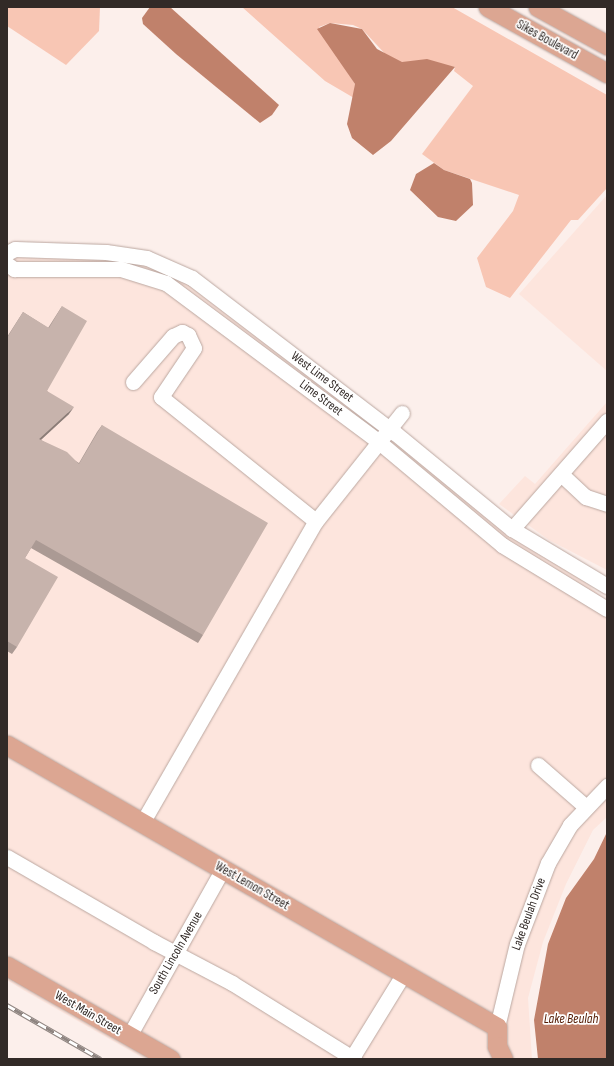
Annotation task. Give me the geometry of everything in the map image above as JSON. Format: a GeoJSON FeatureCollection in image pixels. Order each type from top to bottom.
{"type":"FeatureCollection","features":[{"type":"Feature","properties":{"kind":"main road","name":"Sikes Boulevard"},"geometry":{"type":"LineString","coordinates":[[488,7],[607,73]]}},
{"type":"Feature","properties":{"kind":"main road","name":"Sikes Boulevard"},"geometry":{"type":"LineString","coordinates":[[538,7],[607,45]]}},
{"type":"Feature","properties":{"kind":"main road","name":"West Lemon Street"},"geometry":{"type":"LineString","coordinates":[[7,745],[497,1027]]}},
{"type":"Feature","properties":{"kind":"main road","name":"West Main Street"},"geometry":{"type":"LineString","coordinates":[[7,966],[170,1059]]}},
{"type":"Feature","properties":{"kind":"main road","name":"Lake Beulah Drive"},"geometry":{"type":"LineString","coordinates":[[497,1027],[498,1046],[503,1059]]}},
{"type":"Feature","properties":{"kind":"street","name":"West Lime Street"},"geometry":{"type":"LineString","coordinates":[[7,253],[15,249],[106,252],[147,258],[192,278],[389,428],[512,529],[607,586]]}},
{"type":"Feature","properties":{"kind":"street","name":"Lime Street"},"geometry":{"type":"LineString","coordinates":[[7,264],[14,269],[121,269],[166,283],[378,442],[502,545],[607,609]]}},
{"type":"Feature","properties":{"kind":"street"},"geometry":{"type":"LineString","coordinates":[[133,382],[173,336],[182,332],[188,335],[194,348],[162,397],[316,521]]}},
{"type":"Feature","properties":{"kind":"street"},"geometry":{"type":"LineString","coordinates":[[142,823],[316,521],[402,413]]}},
{"type":"Feature","properties":{"kind":"street"},"geometry":{"type":"LineString","coordinates":[[512,529],[607,421]]}},
{"type":"Feature","properties":{"kind":"street"},"geometry":{"type":"LineString","coordinates":[[561,474],[586,497],[607,504]]}},
{"type":"Feature","properties":{"kind":"street"},"geometry":{"type":"LineString","coordinates":[[538,766],[586,807]]}},
{"type":"Feature","properties":{"kind":"street","name":"Lake Beulah Drive"},"geometry":{"type":"LineString","coordinates":[[497,1027],[517,944],[533,898],[558,843],[586,807],[607,786]]}},
{"type":"Feature","properties":{"kind":"street"},"geometry":{"type":"LineString","coordinates":[[7,857],[176,953],[353,1058],[404,973]]}},
{"type":"Feature","properties":{"kind":"street","name":"South Lincoln Avenue"},"geometry":{"type":"LineString","coordinates":[[129,1036],[222,870]]}},
{"type":"Feature","properties":{"kind":"shaded area"},"geometry":{"type":"Polygon","coordinates":[[[7,7],[100,7],[99,31],[66,65],[7,26],[7,7]]]}},
{"type":"Feature","properties":{"kind":"shaded area"},"geometry":{"type":"Polygon","coordinates":[[[242,7],[452,7],[607,95],[607,188],[578,220],[571,220],[510,298],[486,287],[477,258],[513,211],[519,195],[444,170],[422,154],[473,86],[454,71],[455,67],[402,63],[388,57],[362,29],[353,25],[330,23],[319,27],[355,84],[354,98],[325,81],[242,7]]]}},
{"type":"Feature","properties":{"kind":"shaded area"},"geometry":{"type":"Polygon","coordinates":[[[607,195],[607,371],[519,294],[607,195]]]}},
{"type":"Feature","properties":{"kind":"shaded area"},"geometry":{"type":"Polygon","coordinates":[[[15,255],[105,257],[138,262],[188,283],[415,457],[508,534],[585,582],[603,598],[506,540],[382,437],[179,284],[17,263],[10,258],[15,255]]]}},
{"type":"Feature","properties":{"kind":"shaded area"},"geometry":{"type":"Polygon","coordinates":[[[7,271],[120,275],[163,289],[607,617],[607,779],[565,822],[493,1017],[7,738],[7,271]]]}},
{"type":"Feature","properties":{"kind":"shaded area"},"geometry":{"type":"Polygon","coordinates":[[[607,402],[607,570],[549,540],[499,504],[525,476],[535,484],[607,402]]]}},
{"type":"Feature","properties":{"kind":"shaded area"},"geometry":{"type":"Polygon","coordinates":[[[7,753],[215,873],[127,1028],[7,959],[7,753]]]}},
{"type":"Feature","properties":{"kind":"shaded area"},"geometry":{"type":"Polygon","coordinates":[[[607,794],[607,817],[593,830],[566,884],[543,942],[528,998],[532,1059],[510,1059],[503,1044],[505,1024],[522,945],[554,865],[574,828],[607,794]]]}},
{"type":"Feature","properties":{"kind":"shaded area"},"geometry":{"type":"Polygon","coordinates":[[[224,879],[490,1030],[497,1059],[182,1059],[137,1033],[224,879]]]}},
{"type":"Feature","properties":{"kind":"shaded area"},"geometry":{"type":"Polygon","coordinates":[[[7,973],[157,1059],[145,1059],[25,991],[7,980],[7,973]]]}},
{"type":"Feature","properties":{"kind":"water"},"geometry":{"type":"Polygon","coordinates":[[[150,7],[170,7],[279,105],[272,115],[260,123],[176,54],[143,24],[142,18],[150,7]]]}},
{"type":"Feature","properties":{"kind":"water"},"geometry":{"type":"Polygon","coordinates":[[[330,23],[362,29],[377,49],[402,62],[427,59],[455,67],[391,141],[373,155],[352,138],[347,124],[355,84],[317,29],[330,23]]]}},
{"type":"Feature","properties":{"kind":"water"},"geometry":{"type":"Polygon","coordinates":[[[434,163],[444,170],[470,179],[472,183],[473,205],[456,221],[438,217],[410,190],[416,174],[434,163]]]}},
{"type":"Feature","properties":{"kind":"water","name":"Lake Beulah"},"geometry":{"type":"Polygon","coordinates":[[[607,832],[607,1059],[538,1059],[534,1020],[548,944],[566,898],[594,859],[607,832]]]}},
{"type":"Feature","properties":{"kind":"building"},"geometry":{"type":"Polygon","coordinates":[[[62,306],[87,321],[47,391],[74,407],[39,439],[67,452],[79,464],[102,425],[268,523],[203,635],[36,540],[25,558],[58,577],[17,647],[7,641],[7,338],[23,312],[49,328],[62,306]]]}},
{"type":"Feature","properties":{"kind":"railway"},"geometry":{"type":"LineString","coordinates":[[7,1005],[101,1059]]}}]}
